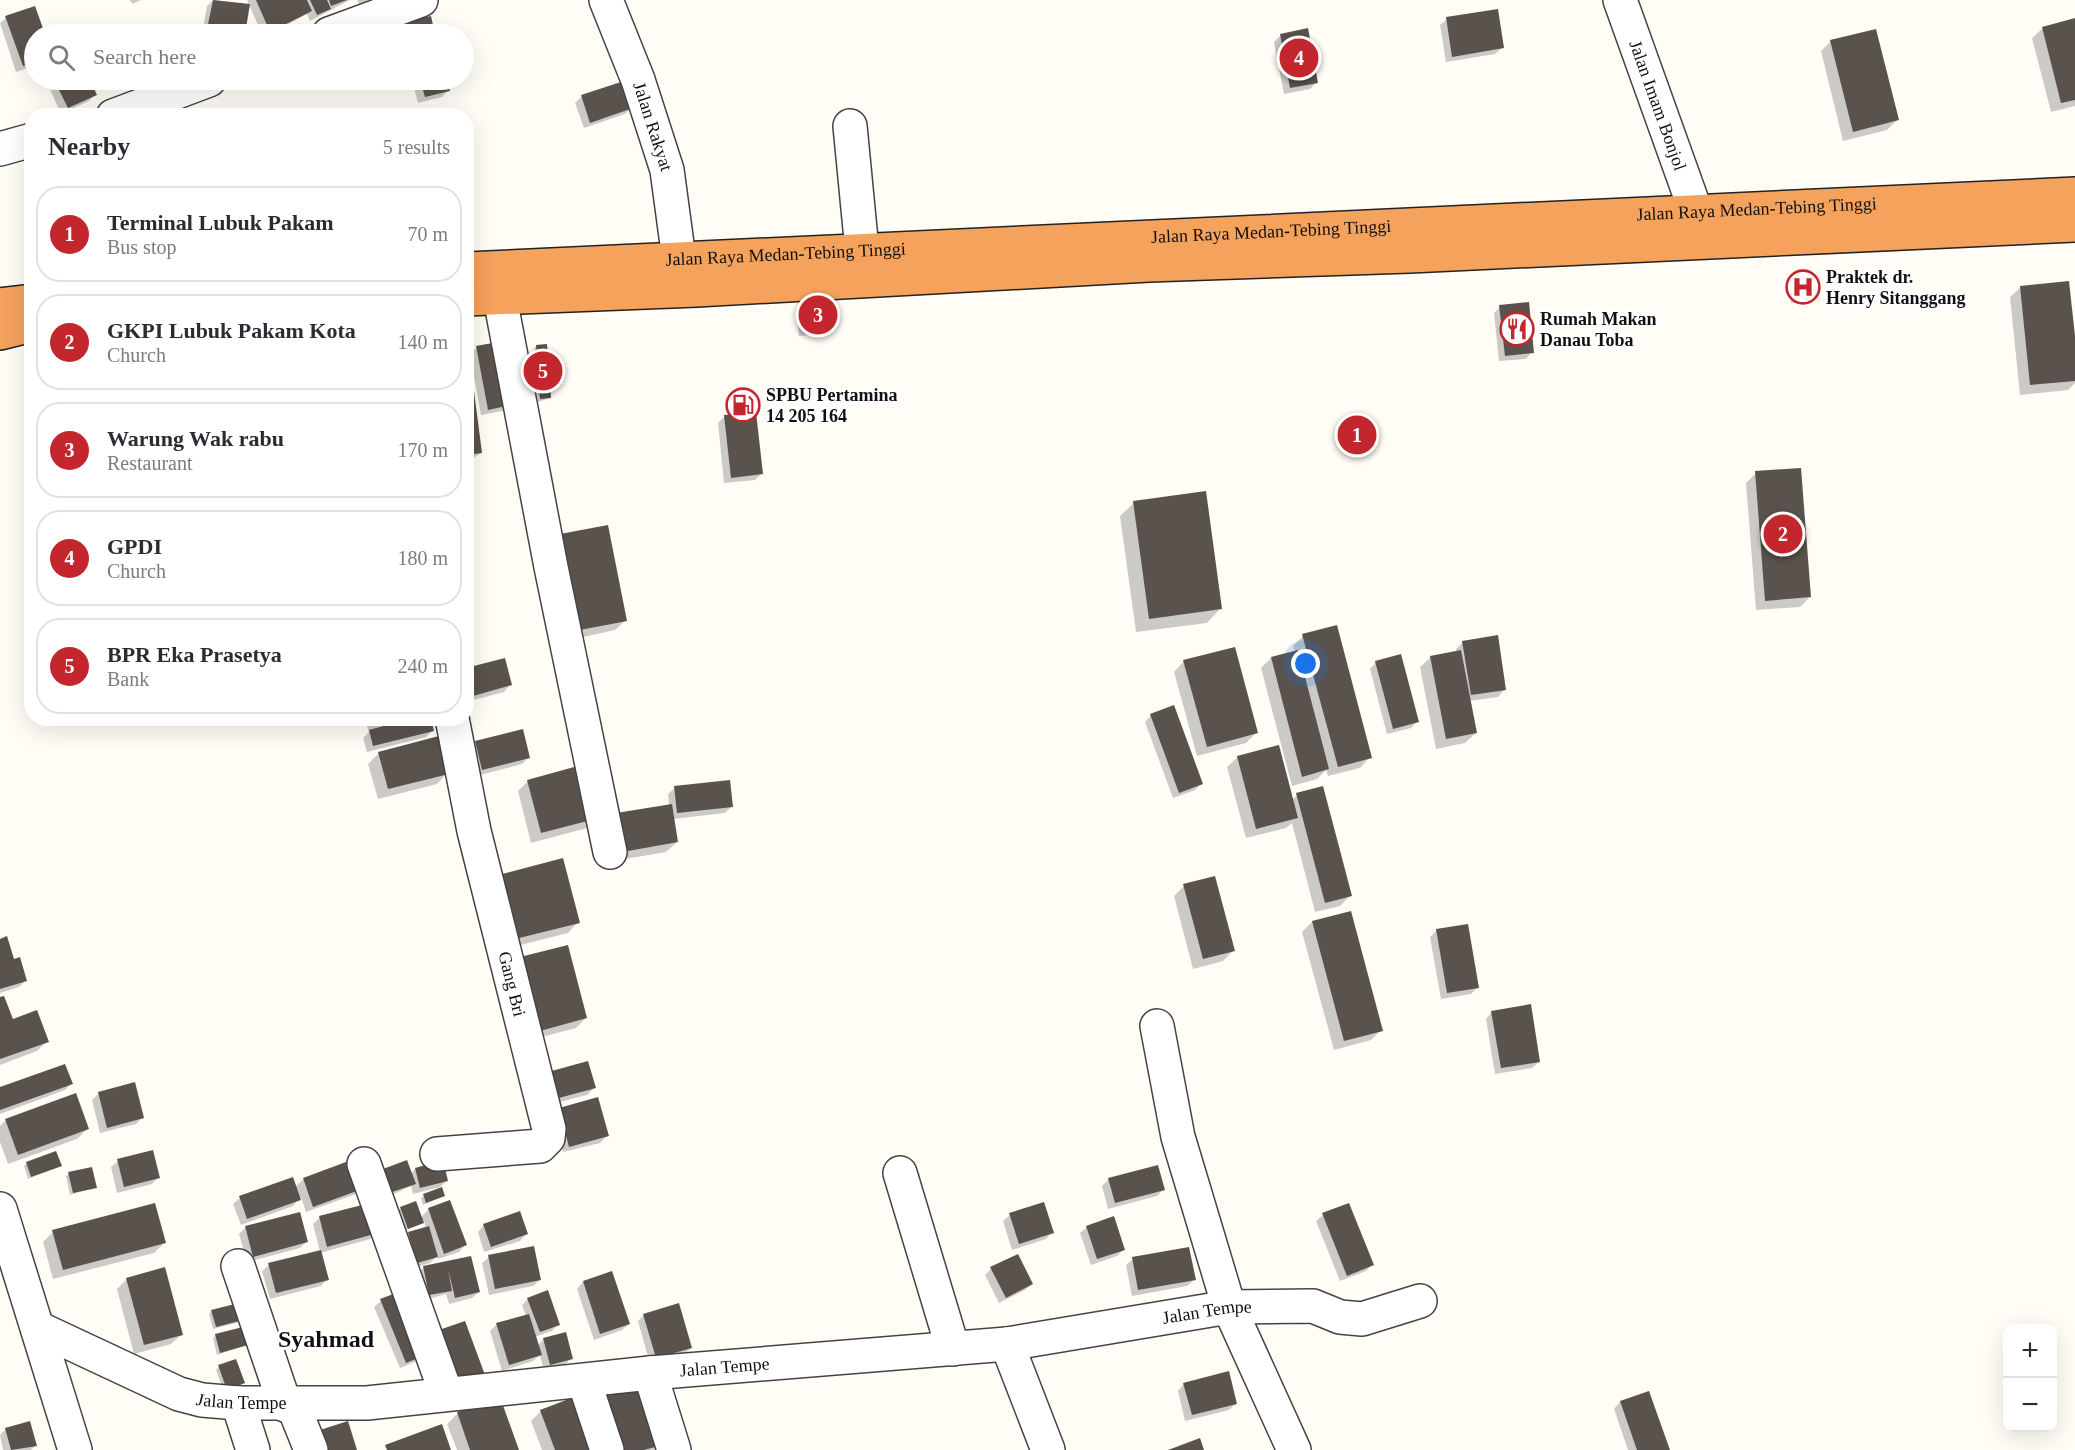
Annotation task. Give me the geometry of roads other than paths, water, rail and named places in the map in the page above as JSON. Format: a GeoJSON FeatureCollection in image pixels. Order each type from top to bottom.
{"type":"FeatureCollection","features":[{"type":"Feature","properties":{"kind":"highway","name":"Jalan Raya Medan-Tebing Tinggi"},"geometry":{"type":"LineString","coordinates":[[474,269],[861,250],[1148,250],[1410,241],[1861,220],[2075,194]]}},
{"type":"Feature","properties":{"kind":"highway","name":"Jalan Raya Medan-Tebing Tinggi"},"geometry":{"type":"LineString","coordinates":[[1410,241],[1696,212],[1861,220],[2075,225]]}},
{"type":"Feature","properties":{"kind":"highway","name":"Jalan Raya Medan-Tebing Tinggi"},"geometry":{"type":"LineString","coordinates":[[474,299],[719,289],[1148,250]]}},
{"type":"Feature","properties":{"kind":"highway"},"geometry":{"type":"LineString","coordinates":[[0,305],[24,302]]}},
{"type":"Feature","properties":{"kind":"highway"},"geometry":{"type":"LineString","coordinates":[[0,333],[24,327]]}},
{"type":"Feature","properties":{"kind":"street"},"geometry":{"type":"LineString","coordinates":[[356,24],[421,0]]}},
{"type":"Feature","properties":{"kind":"street","name":"Jalan Rakyat"},"geometry":{"type":"LineString","coordinates":[[606,0],[638,80],[668,170],[679,259]]}},
{"type":"Feature","properties":{"kind":"street","name":"Jalan Imam Bonjol"},"geometry":{"type":"LineString","coordinates":[[1620,0],[1696,212]]}},
{"type":"Feature","properties":{"kind":"street"},"geometry":{"type":"LineString","coordinates":[[134,108],[182,90]]}},
{"type":"Feature","properties":{"kind":"street"},"geometry":{"type":"LineString","coordinates":[[850,126],[861,250]]}},
{"type":"Feature","properties":{"kind":"street"},"geometry":{"type":"LineString","coordinates":[[0,149],[24,142]]}},
{"type":"Feature","properties":{"kind":"street"},"geometry":{"type":"LineString","coordinates":[[500,298],[551,567],[610,852]]}},
{"type":"Feature","properties":{"kind":"street","name":"Gang Bri"},"geometry":{"type":"LineString","coordinates":[[437,1154],[540,1146],[548,1138],[549,1129],[472,823],[454,726]]}},
{"type":"Feature","properties":{"kind":"street"},"geometry":{"type":"LineString","coordinates":[[1157,1026],[1178,1137],[1229,1307],[1294,1450]]}},
{"type":"Feature","properties":{"kind":"street"},"geometry":{"type":"LineString","coordinates":[[364,1164],[446,1393]]}},
{"type":"Feature","properties":{"kind":"street"},"geometry":{"type":"LineString","coordinates":[[900,1173],[953,1349]]}},
{"type":"Feature","properties":{"kind":"street"},"geometry":{"type":"LineString","coordinates":[[0,1209],[75,1450]]}},
{"type":"Feature","properties":{"kind":"street"},"geometry":{"type":"LineString","coordinates":[[238,1266],[289,1405],[310,1450]]}},
{"type":"Feature","properties":{"kind":"street","name":"Jalan Tempe"},"geometry":{"type":"LineString","coordinates":[[40,1333],[179,1394],[202,1400],[289,1405],[367,1403],[650,1373],[1007,1344],[1229,1307],[1313,1306],[1349,1319],[1362,1318],[1420,1301]]}},
{"type":"Feature","properties":{"kind":"street"},"geometry":{"type":"LineString","coordinates":[[1007,1344],[1048,1450]]}},
{"type":"Feature","properties":{"kind":"street"},"geometry":{"type":"LineString","coordinates":[[650,1373],[674,1450]]}},
{"type":"Feature","properties":{"kind":"street"},"geometry":{"type":"LineString","coordinates":[[584,1381],[607,1450]]}},
{"type":"Feature","properties":{"kind":"street"},"geometry":{"type":"LineString","coordinates":[[238,1403],[254,1450]]}},
{"type":"Feature","properties":{"kind":"place","name":"GPDI"},"geometry":{"type":"Point","coordinates":[1299,58]}},
{"type":"Feature","properties":{"kind":"place","name":"Praktek dr. Henry Sitanggang"},"geometry":{"type":"Point","coordinates":[1803,287]}},
{"type":"Feature","properties":{"kind":"place","name":"Warung Wak rabu"},"geometry":{"type":"Point","coordinates":[818,315]}},
{"type":"Feature","properties":{"kind":"place","name":"Rumah Makan Danau Toba"},"geometry":{"type":"Point","coordinates":[1517,329]}},
{"type":"Feature","properties":{"kind":"place","name":"BPR Eka Prasetya"},"geometry":{"type":"Point","coordinates":[543,371]}},
{"type":"Feature","properties":{"kind":"place","name":"SPBU Pertamina 14 205 164"},"geometry":{"type":"Point","coordinates":[743,405]}},
{"type":"Feature","properties":{"kind":"place","name":"Terminal Lubuk Pakam"},"geometry":{"type":"Point","coordinates":[1357,435]}},
{"type":"Feature","properties":{"kind":"place","name":"GKPI Lubuk Pakam Kota"},"geometry":{"type":"Point","coordinates":[1783,534]}},
{"type":"Feature","properties":{"kind":"district","name":"Syahmad"},"geometry":{"type":"Point","coordinates":[326,1339]}}]}
